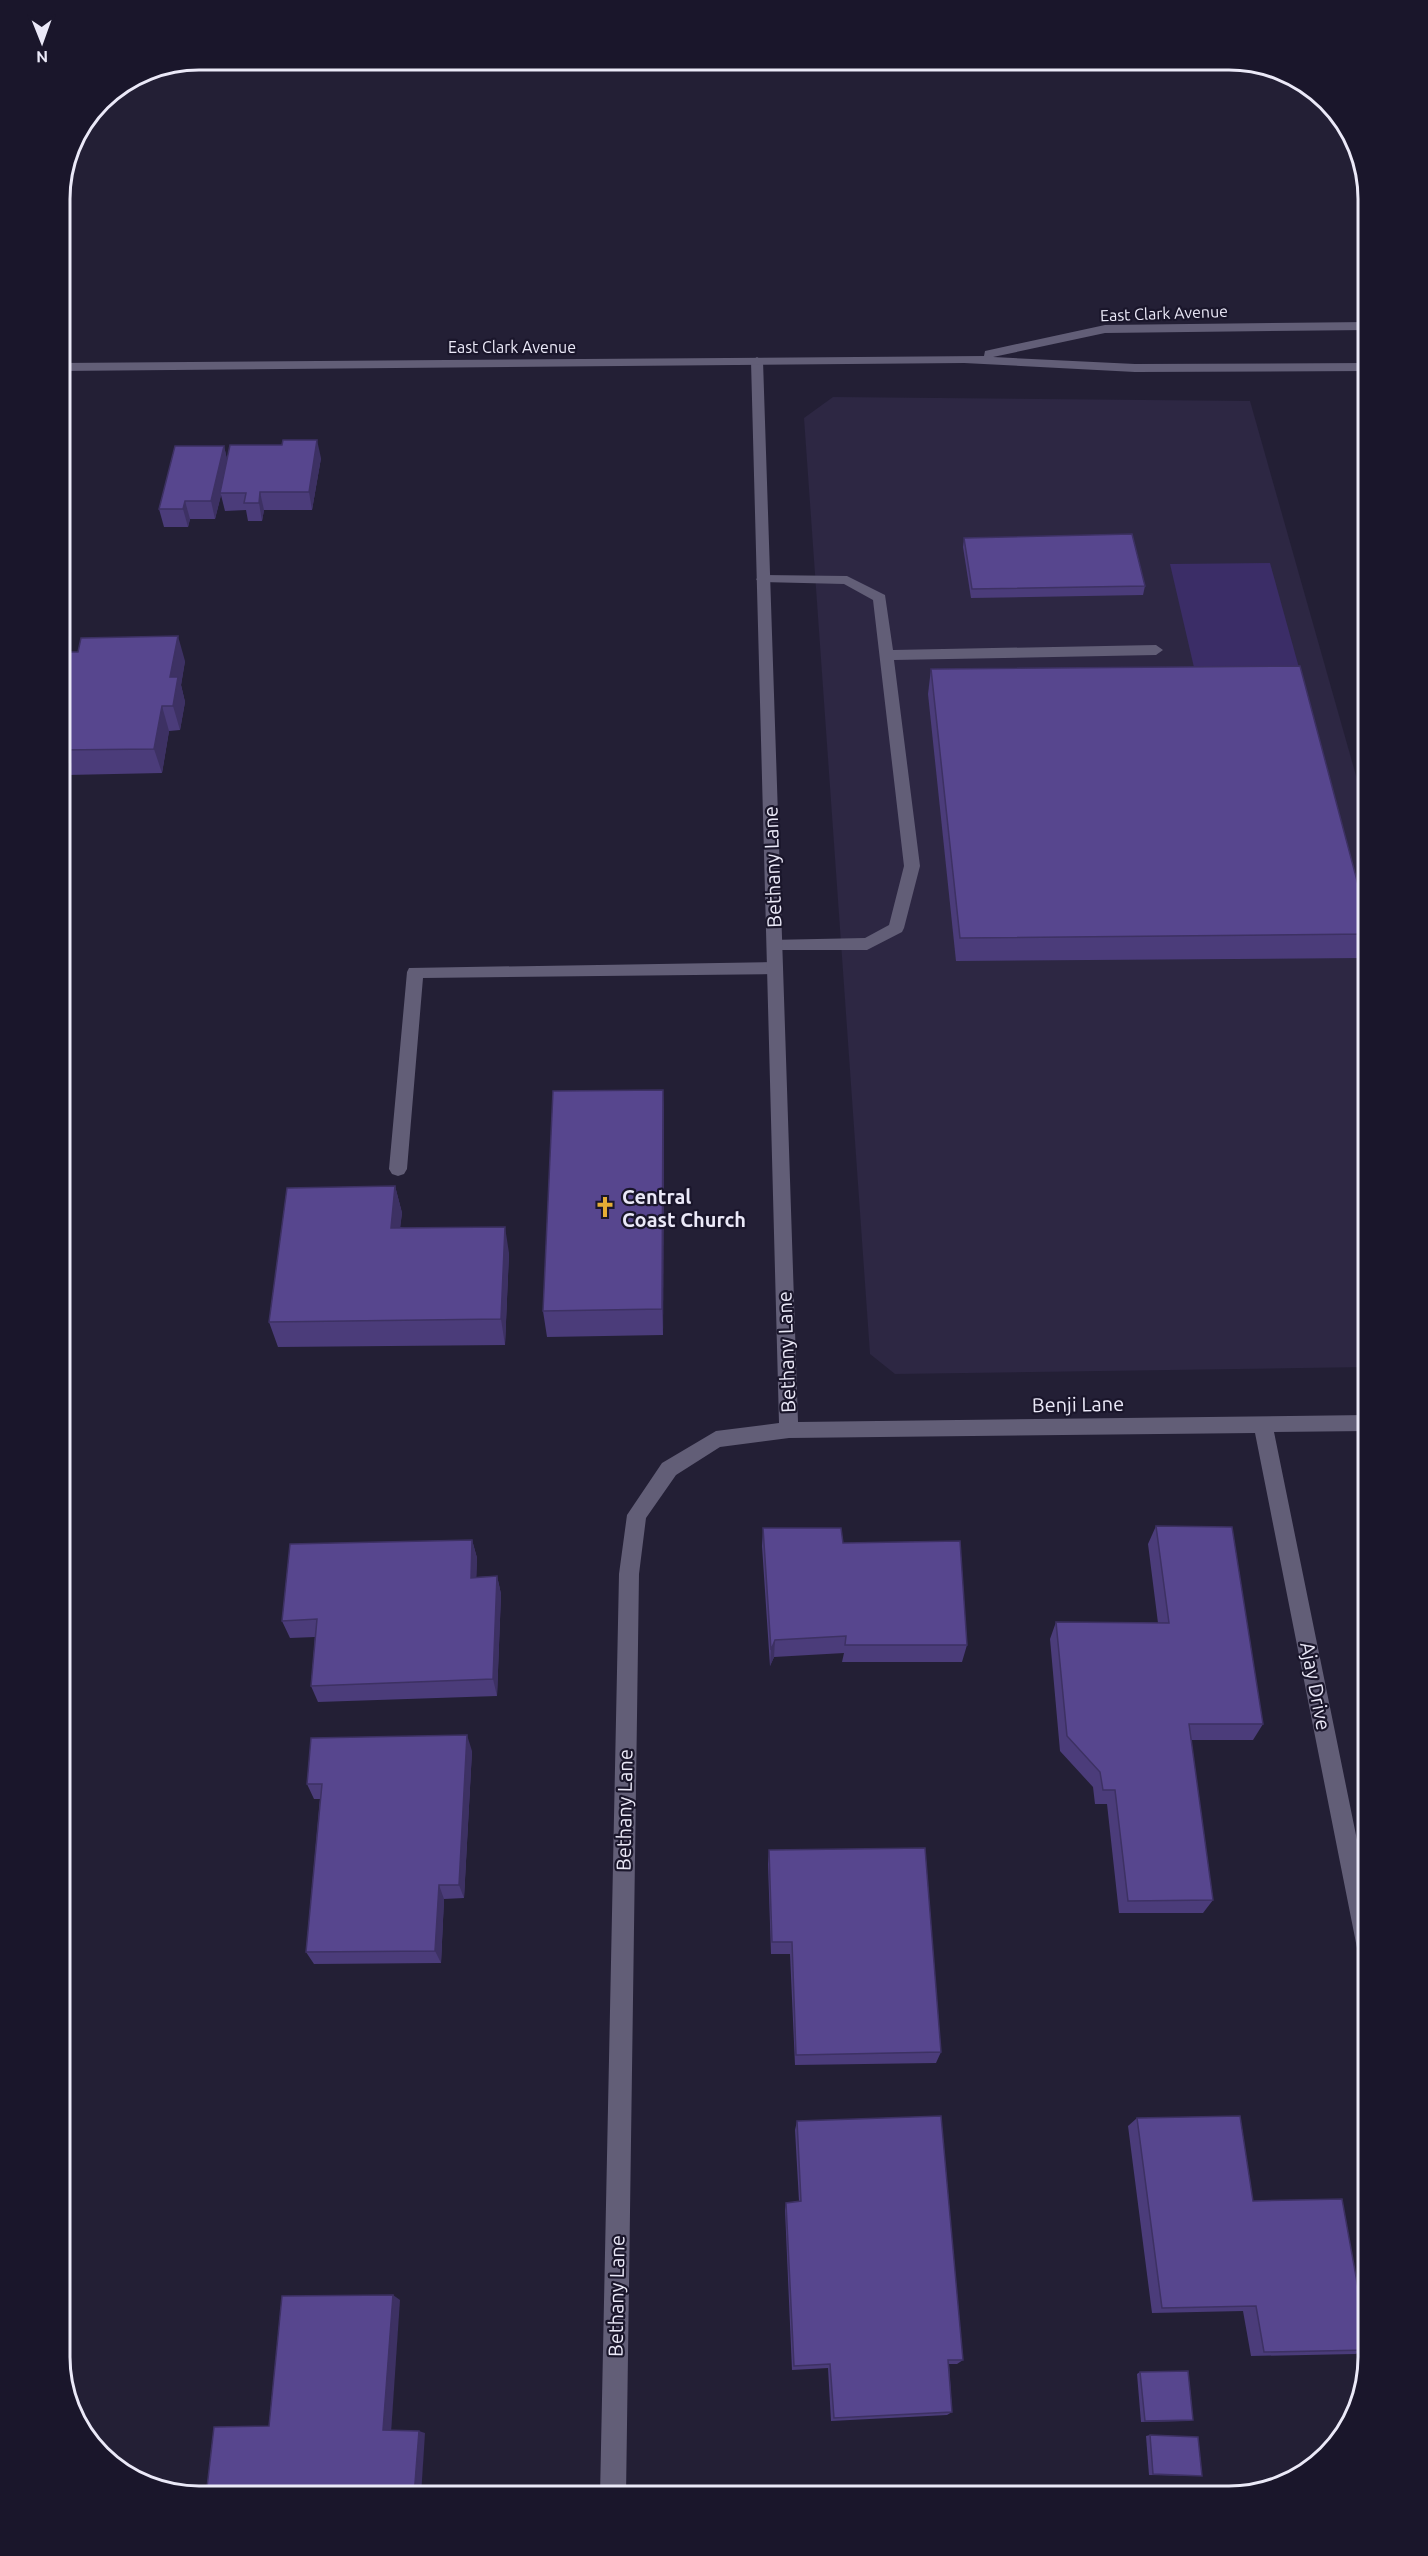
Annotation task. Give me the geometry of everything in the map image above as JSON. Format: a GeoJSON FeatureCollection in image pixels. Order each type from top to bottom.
{"type":"FeatureCollection","features":[{"type":"Feature","properties":{"kind":"street","name":"East Clark Avenue"},"geometry":{"type":"LineString","coordinates":[[964,359],[1105,329],[1358,326]]}},
{"type":"Feature","properties":{"kind":"street","name":"East Clark Avenue"},"geometry":{"type":"LineString","coordinates":[[71,367],[964,359],[1135,368],[1358,367]]}},
{"type":"Feature","properties":{"kind":"street","name":"Bethany Lane"},"geometry":{"type":"LineString","coordinates":[[613,2485],[628,1574],[638,1515],[669,1469],[716,1439],[789,1430],[757,361]]}},
{"type":"Feature","properties":{"kind":"street"},"geometry":{"type":"LineString","coordinates":[[763,579],[847,580],[880,598],[912,866],[896,928],[867,944],[774,944]]}},
{"type":"Feature","properties":{"kind":"street"},"geometry":{"type":"LineString","coordinates":[[887,655],[1156,650]]}},
{"type":"Feature","properties":{"kind":"street"},"geometry":{"type":"LineString","coordinates":[[398,1169],[415,972],[775,968]]}},
{"type":"Feature","properties":{"kind":"street","name":"Benji Lane"},"geometry":{"type":"LineString","coordinates":[[789,1430],[1358,1423]]}},
{"type":"Feature","properties":{"kind":"street","name":"Ajay Drive"},"geometry":{"type":"LineString","coordinates":[[1263,1424],[1358,1898]]}},
{"type":"Feature","properties":{"kind":"shaded area"},"geometry":{"type":"Polygon","coordinates":[[[833,397],[1250,401],[1358,783],[1358,1367],[895,1374],[870,1354],[804,418],[833,397]]]}},
{"type":"Feature","properties":{"kind":"shaded area"},"geometry":{"type":"Polygon","coordinates":[[[1270,563],[1301,675],[1196,676],[1170,564],[1270,563]]]}},
{"type":"Feature","properties":{"kind":"building"},"geometry":{"type":"Polygon","coordinates":[[[283,440],[317,440],[309,492],[260,492],[259,503],[244,503],[246,493],[220,493],[230,445],[282,445],[283,440]]]}},
{"type":"Feature","properties":{"kind":"building"},"geometry":{"type":"Polygon","coordinates":[[[175,446],[224,446],[211,501],[185,501],[183,509],[159,509],[175,446]]]}},
{"type":"Feature","properties":{"kind":"building"},"geometry":{"type":"Polygon","coordinates":[[[1132,534],[1145,586],[972,589],[964,538],[1132,534]]]}},
{"type":"Feature","properties":{"kind":"building"},"geometry":{"type":"Polygon","coordinates":[[[178,636],[170,677],[178,677],[173,706],[162,706],[154,749],[71,750],[71,652],[78,652],[81,638],[178,636]]]}},
{"type":"Feature","properties":{"kind":"building"},"geometry":{"type":"Polygon","coordinates":[[[1300,666],[1358,884],[1358,934],[960,938],[931,669],[1300,666]]]}},
{"type":"Feature","properties":{"kind":"building"},"geometry":{"type":"Polygon","coordinates":[[[663,1090],[662,1309],[543,1311],[553,1091],[663,1090]]]}},
{"type":"Feature","properties":{"kind":"building"},"geometry":{"type":"Polygon","coordinates":[[[395,1186],[391,1228],[505,1227],[501,1319],[269,1322],[287,1188],[395,1186]]]}},
{"type":"Feature","properties":{"kind":"building"},"geometry":{"type":"Polygon","coordinates":[[[1156,1526],[1232,1527],[1263,1724],[1189,1724],[1213,1900],[1128,1901],[1115,1790],[1103,1790],[1100,1772],[1067,1736],[1056,1622],[1169,1623],[1156,1526]]]}},
{"type":"Feature","properties":{"kind":"building"},"geometry":{"type":"Polygon","coordinates":[[[763,1528],[841,1528],[843,1543],[960,1541],[967,1645],[845,1645],[846,1636],[775,1640],[771,1650],[763,1528]]]}},
{"type":"Feature","properties":{"kind":"building"},"geometry":{"type":"Polygon","coordinates":[[[472,1540],[471,1578],[497,1576],[493,1679],[311,1686],[317,1619],[282,1621],[290,1544],[472,1540]]]}},
{"type":"Feature","properties":{"kind":"building"},"geometry":{"type":"Polygon","coordinates":[[[467,1735],[459,1885],[439,1885],[435,1951],[306,1952],[322,1784],[307,1784],[311,1738],[467,1735]]]}},
{"type":"Feature","properties":{"kind":"building"},"geometry":{"type":"Polygon","coordinates":[[[925,1848],[941,2052],[796,2055],[792,1942],[772,1942],[769,1850],[925,1848]]]}},
{"type":"Feature","properties":{"kind":"building"},"geometry":{"type":"Polygon","coordinates":[[[941,2116],[963,2360],[948,2360],[952,2412],[834,2418],[830,2364],[794,2366],[786,2203],[801,2201],[797,2121],[941,2116]]]}},
{"type":"Feature","properties":{"kind":"building"},"geometry":{"type":"Polygon","coordinates":[[[1240,2116],[1253,2201],[1342,2199],[1358,2288],[1358,2350],[1264,2352],[1256,2306],[1162,2308],[1137,2118],[1240,2116]]]}},
{"type":"Feature","properties":{"kind":"building"},"geometry":{"type":"Polygon","coordinates":[[[393,2295],[383,2430],[419,2431],[415,2485],[207,2485],[214,2427],[269,2426],[282,2296],[393,2295]]]}},
{"type":"Feature","properties":{"kind":"building"},"geometry":{"type":"Polygon","coordinates":[[[1188,2371],[1193,2420],[1145,2421],[1140,2372],[1188,2371]]]}},
{"type":"Feature","properties":{"kind":"building"},"geometry":{"type":"Polygon","coordinates":[[[1150,2435],[1198,2437],[1202,2476],[1153,2474],[1150,2435]]]}},
{"type":"Feature","properties":{"kind":"place","name":"Central Coast Church"},"geometry":{"type":"Point","coordinates":[605,1207]}}]}
